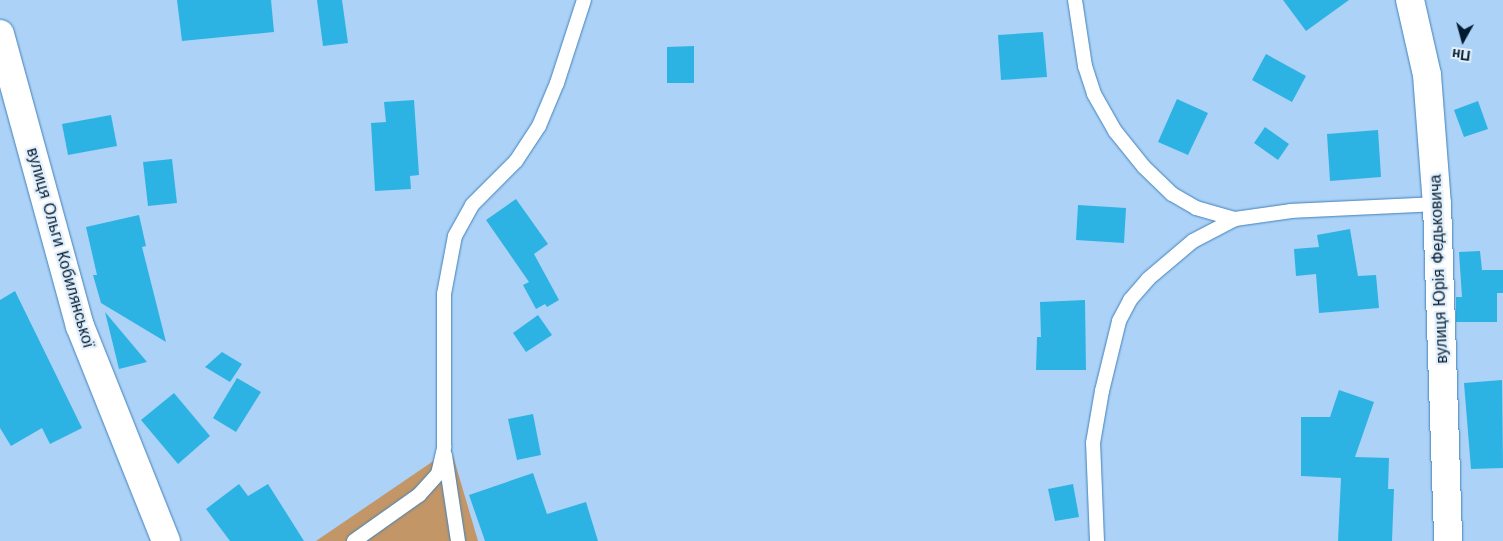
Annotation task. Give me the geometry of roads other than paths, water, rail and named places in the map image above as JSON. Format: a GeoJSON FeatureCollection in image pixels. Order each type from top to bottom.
{"type":"FeatureCollection","features":[{"type":"Feature","properties":{"kind":"street","name":"вулиця Юрія Федьковича"},"geometry":{"type":"LineString","coordinates":[[1410,0],[1427,75],[1438,204],[1448,541]]}},
{"type":"Feature","properties":{"kind":"street","name":"вулиця Ольги Кобилянської"},"geometry":{"type":"LineString","coordinates":[[0,34],[80,326],[166,541]]}},
{"type":"Feature","properties":{"kind":"lane"},"geometry":{"type":"LineString","coordinates":[[458,541],[444,447],[444,294],[455,236],[472,205],[516,161],[540,126],[558,83],[584,0]]}},
{"type":"Feature","properties":{"kind":"lane"},"geometry":{"type":"LineString","coordinates":[[1075,0],[1085,66],[1094,94],[1115,131],[1144,167],[1172,194],[1196,208],[1235,219]]}},
{"type":"Feature","properties":{"kind":"lane"},"geometry":{"type":"LineString","coordinates":[[1097,541],[1093,443],[1119,321],[1130,300],[1148,280],[1193,241],[1235,219],[1291,211],[1438,204]]}},
{"type":"Feature","properties":{"kind":"lane"},"geometry":{"type":"LineString","coordinates":[[354,541],[430,486],[438,474],[444,447]]}}]}
